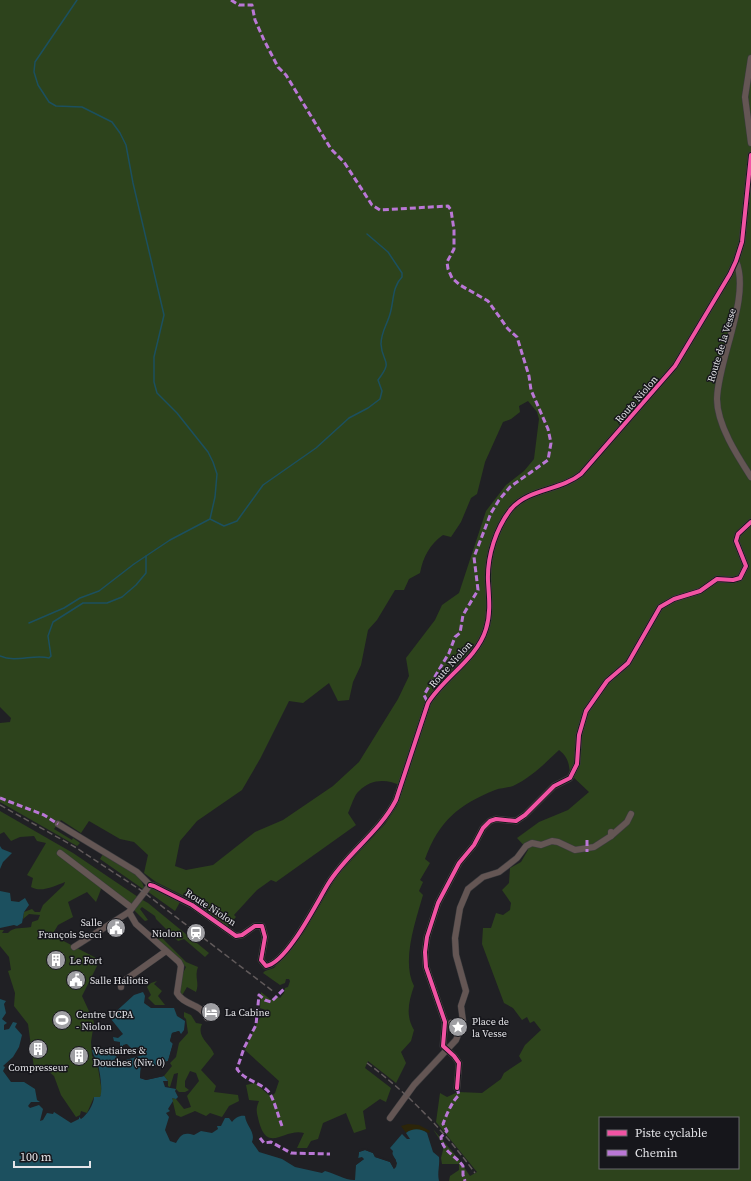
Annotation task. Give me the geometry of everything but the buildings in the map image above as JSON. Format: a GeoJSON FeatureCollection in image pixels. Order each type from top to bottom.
{"type":"FeatureCollection","features":[{"type":"Feature","properties":{"kind":"street"},"geometry":{"type":"LineString","coordinates":[[751,58],[745,97],[751,143]]}},
{"type":"Feature","properties":{"kind":"street","name":"Route Niolon"},"geometry":{"type":"LineString","coordinates":[[150,885],[192,905],[236,936],[242,935],[255,926],[262,926],[265,937],[262,962],[266,966],[275,962],[303,927],[335,872],[385,819],[396,800],[428,702],[481,641],[486,629],[489,612],[488,570],[490,554],[506,516],[523,499],[574,479],[593,461],[675,366],[736,262],[744,232],[751,155]]}},
{"type":"Feature","properties":{"kind":"street","name":"Route de la Vesse"},"geometry":{"type":"LineString","coordinates":[[736,262],[745,275],[746,295],[738,327],[720,382],[717,400],[721,420],[727,434],[751,478]]}},
{"type":"Feature","properties":{"kind":"street"},"geometry":{"type":"LineString","coordinates":[[628,668],[630,660],[656,613],[663,604],[700,591],[717,579],[733,580],[740,578],[746,566],[736,541],[738,534],[751,522]]}},
{"type":"Feature","properties":{"kind":"street"},"geometry":{"type":"LineString","coordinates":[[457,1088],[459,1063],[442,1043],[444,1022],[426,967],[425,959],[427,937],[438,903],[459,863],[474,844],[483,828],[490,821],[516,821],[525,815],[554,786],[570,778],[577,764],[579,735],[586,711],[607,681],[630,660]]}},
{"type":"Feature","properties":{"kind":"street"},"geometry":{"type":"LineString","coordinates":[[390,1118],[414,1084],[456,1040],[460,1030],[463,1020],[461,1006],[466,991],[456,954],[455,938],[460,908],[468,889],[483,877],[499,872],[517,858],[526,846],[532,843],[541,845],[552,841],[558,842],[575,850],[594,847],[611,834],[621,829],[631,814]]}},
{"type":"Feature","properties":{"kind":"street"},"geometry":{"type":"LineString","coordinates":[[58,824],[137,872],[150,885],[146,888],[131,910],[74,947]]}},
{"type":"Feature","properties":{"kind":"street"},"geometry":{"type":"LineString","coordinates":[[60,853],[131,910],[136,924],[179,962],[180,971],[177,993],[179,997],[201,1008],[207,1018]]}},
{"type":"Feature","properties":{"kind":"street"},"geometry":{"type":"LineString","coordinates":[[121,987],[122,983],[166,951]]}},
{"type":"Feature","properties":{"kind":"street"},"geometry":{"type":"LineString","coordinates":[[451,1023],[460,1030]]}},
{"type":"Feature","properties":{"kind":"green space"},"geometry":{"type":"Polygon","coordinates":[[[0,0],[751,0],[751,1181],[449,1181],[450,1176],[459,1170],[459,1164],[442,1164],[441,1158],[444,1146],[433,1129],[457,1157],[470,1176],[477,1172],[436,1122],[440,1093],[447,1097],[458,1092],[482,1093],[501,1079],[504,1073],[522,1061],[519,1056],[525,1045],[541,1030],[534,1021],[530,1023],[527,1017],[522,1020],[513,1008],[504,1003],[482,944],[483,928],[491,928],[496,913],[503,915],[510,910],[511,903],[502,890],[509,883],[510,868],[521,862],[528,850],[517,838],[539,822],[568,810],[589,792],[570,774],[568,760],[559,750],[538,770],[520,782],[513,786],[495,790],[460,808],[451,816],[437,834],[425,859],[430,863],[420,880],[423,882],[419,891],[423,895],[409,953],[410,976],[414,986],[409,1003],[409,1013],[414,1030],[411,1041],[401,1052],[406,1063],[396,1083],[368,1061],[365,1068],[391,1088],[386,1102],[380,1099],[363,1111],[366,1129],[354,1133],[346,1113],[323,1123],[318,1139],[311,1141],[307,1148],[297,1148],[304,1133],[297,1132],[277,1138],[267,1137],[259,1122],[257,1107],[259,1101],[249,1100],[246,1085],[255,1083],[271,1097],[275,1093],[279,1081],[245,1050],[257,1023],[266,1010],[260,1008],[261,992],[271,1000],[276,996],[280,998],[284,993],[285,988],[288,987],[290,981],[289,979],[286,979],[285,983],[280,985],[263,973],[274,968],[304,932],[337,876],[385,824],[397,806],[402,786],[391,782],[380,781],[369,784],[359,791],[348,813],[356,825],[276,882],[271,880],[257,890],[234,915],[236,917],[227,927],[196,902],[156,882],[144,873],[148,855],[134,842],[120,839],[89,821],[81,833],[61,820],[54,829],[80,843],[77,846],[0,802],[0,723],[10,722],[11,718],[0,707],[0,0]],[[528,401],[519,406],[520,412],[511,419],[503,422],[485,462],[477,494],[471,498],[461,522],[451,537],[443,535],[434,542],[425,556],[420,573],[409,579],[404,590],[395,590],[377,620],[368,630],[361,665],[353,682],[349,700],[338,701],[329,683],[303,703],[289,701],[260,759],[242,790],[197,821],[180,841],[175,866],[186,870],[213,865],[255,832],[283,820],[333,786],[359,762],[398,699],[409,676],[406,658],[435,620],[442,605],[459,593],[486,511],[506,485],[524,471],[534,459],[539,419],[537,412],[528,401]]]}},
{"type":"Feature","properties":{"kind":"green space","name":"Centre UCPA - Niolon"},"geometry":{"type":"Polygon","coordinates":[[[0,811],[73,853],[138,897],[132,905],[103,884],[96,902],[87,892],[68,902],[73,917],[58,925],[52,935],[100,960],[82,996],[94,1022],[91,1042],[92,1056],[97,1062],[102,1092],[100,1097],[94,1097],[87,1113],[81,1111],[80,1115],[76,1117],[61,1095],[54,1076],[47,1070],[37,1070],[34,1068],[28,1024],[14,1006],[15,993],[8,971],[11,970],[9,957],[0,946],[0,930],[4,930],[2,933],[8,933],[13,929],[31,927],[32,922],[38,920],[40,915],[29,914],[23,919],[24,912],[32,909],[35,912],[40,912],[43,905],[64,885],[65,882],[44,889],[35,889],[31,887],[33,878],[27,875],[46,843],[37,841],[34,836],[20,837],[11,841],[4,832],[0,834],[0,811]]]}},
{"type":"Feature","properties":{"kind":"green space"},"geometry":{"type":"Polygon","coordinates":[[[103,854],[133,872],[142,882],[144,887],[143,889],[100,859],[103,854]]]}},
{"type":"Feature","properties":{"kind":"green space"},"geometry":{"type":"Polygon","coordinates":[[[152,888],[180,902],[175,911],[147,891],[152,888]]]}},
{"type":"Feature","properties":{"kind":"green space"},"geometry":{"type":"Polygon","coordinates":[[[141,899],[148,903],[209,953],[205,957],[184,939],[178,941],[156,919],[155,916],[142,907],[140,909],[148,920],[145,921],[133,909],[141,899]]]}},
{"type":"Feature","properties":{"kind":"green space"},"geometry":{"type":"Polygon","coordinates":[[[155,934],[158,934],[186,962],[198,967],[196,992],[187,987],[181,997],[179,986],[186,967],[156,938],[155,934]]]}},
{"type":"Feature","properties":{"kind":"green space"},"geometry":{"type":"Polygon","coordinates":[[[157,981],[154,984],[162,991],[158,996],[165,1005],[155,1005],[148,998],[151,995],[147,987],[151,983],[157,981]]]}},
{"type":"Feature","properties":{"kind":"green space"},"geometry":{"type":"Polygon","coordinates":[[[184,1012],[191,1015],[196,1023],[202,1024],[202,1036],[214,1054],[201,1070],[216,1086],[214,1092],[238,1095],[239,1101],[229,1106],[222,1117],[210,1113],[206,1116],[195,1111],[181,1117],[176,1115],[172,1098],[176,1099],[184,1109],[191,1107],[187,1096],[199,1081],[196,1073],[190,1071],[185,1081],[185,1087],[189,1090],[179,1092],[176,1089],[178,1073],[174,1074],[170,1087],[168,1086],[168,1081],[164,1076],[172,1066],[170,1063],[176,1057],[179,1043],[188,1033],[184,1012]]]}},
{"type":"Feature","properties":{"kind":"sand"},"geometry":{"type":"Polygon","coordinates":[[[408,1124],[419,1125],[430,1131],[429,1133],[425,1131],[408,1131],[406,1133],[401,1126],[408,1124]]]}},
{"type":"Feature","properties":{"kind":"water"},"geometry":{"type":"Polygon","coordinates":[[[0,846],[2,849],[12,853],[3,862],[0,869],[0,846]]]}},
{"type":"Feature","properties":{"kind":"water"},"geometry":{"type":"Polygon","coordinates":[[[0,891],[10,893],[11,901],[19,902],[25,898],[29,905],[24,912],[22,923],[17,926],[14,925],[0,928],[0,891]]]}},
{"type":"Feature","properties":{"kind":"water"},"geometry":{"type":"Polygon","coordinates":[[[143,992],[145,996],[144,1003],[151,1008],[174,1008],[177,1016],[185,1021],[184,1030],[181,1034],[179,1031],[172,1033],[170,1041],[173,1043],[168,1061],[150,1067],[141,1066],[140,1078],[146,1080],[164,1076],[168,1081],[163,1081],[165,1087],[176,1089],[175,1091],[178,1097],[176,1099],[172,1098],[173,1101],[168,1109],[170,1111],[166,1113],[169,1117],[165,1130],[170,1141],[176,1143],[183,1134],[194,1135],[201,1131],[212,1133],[218,1129],[217,1126],[221,1126],[225,1118],[229,1118],[232,1122],[238,1117],[245,1116],[253,1135],[252,1142],[259,1152],[282,1159],[295,1167],[322,1173],[325,1171],[355,1180],[356,1165],[364,1159],[358,1159],[359,1152],[365,1150],[373,1153],[375,1157],[390,1162],[394,1169],[396,1160],[392,1155],[393,1151],[390,1148],[402,1134],[407,1139],[410,1139],[406,1133],[414,1129],[419,1129],[427,1133],[433,1152],[439,1157],[439,1181],[0,1181],[0,999],[6,1001],[4,1004],[6,1013],[2,1019],[7,1023],[4,1025],[4,1030],[9,1029],[13,1022],[17,1023],[15,1027],[22,1035],[19,1047],[13,1057],[3,1066],[5,1067],[3,1071],[11,1082],[24,1082],[35,1089],[37,1100],[40,1102],[31,1102],[28,1106],[30,1108],[39,1105],[43,1109],[40,1121],[43,1120],[47,1113],[53,1114],[54,1112],[71,1123],[79,1119],[79,1117],[81,1119],[88,1112],[94,1097],[100,1097],[101,1094],[99,1068],[92,1050],[98,1048],[108,1048],[106,1053],[111,1052],[122,1061],[141,1054],[147,1049],[131,1049],[126,1044],[123,1048],[120,1046],[120,1042],[114,1041],[113,1037],[118,1038],[123,1034],[111,1019],[111,1016],[134,995],[143,992]]]}},
{"type":"Feature","properties":{"kind":"pier"},"geometry":{"type":"Polygon","coordinates":[[[179,1031],[181,1036],[178,1033],[173,1035],[172,1041],[175,1044],[170,1062],[150,1069],[142,1069],[142,1076],[146,1077],[164,1074],[164,1076],[146,1080],[140,1078],[141,1066],[150,1067],[168,1061],[173,1044],[170,1041],[172,1033],[179,1031]]]}},
{"type":"Feature","properties":{"kind":"pier"},"geometry":{"type":"Polygon","coordinates":[[[127,1044],[131,1048],[142,1047],[147,1049],[145,1054],[122,1061],[112,1053],[122,1059],[139,1054],[144,1050],[130,1050],[126,1046],[123,1050],[118,1047],[123,1048],[123,1045],[127,1044]]]}},
{"type":"Feature","properties":{"kind":"pier"},"geometry":{"type":"Polygon","coordinates":[[[98,1046],[109,1046],[109,1051],[111,1052],[106,1053],[108,1048],[98,1048],[92,1050],[92,1048],[98,1046]]]}},
{"type":"Feature","properties":{"kind":"pier"},"geometry":{"type":"Polygon","coordinates":[[[364,1148],[374,1151],[376,1155],[391,1161],[394,1165],[395,1161],[390,1156],[390,1152],[392,1153],[397,1163],[396,1167],[394,1169],[390,1162],[375,1157],[373,1153],[365,1150],[359,1152],[358,1158],[362,1157],[364,1159],[356,1165],[355,1164],[360,1160],[356,1159],[357,1151],[364,1148]]]}},
{"type":"Feature","properties":{"kind":"waterway"},"geometry":{"type":"LineString","coordinates":[[77,0],[35,62],[34,72],[38,85],[49,102],[56,106],[82,107],[112,122],[126,145],[133,183],[164,315],[154,357],[154,382],[157,393],[177,413],[208,452],[213,462],[217,474],[215,497],[210,519]]}},
{"type":"Feature","properties":{"kind":"waterway"},"geometry":{"type":"LineString","coordinates":[[29,623],[64,608],[80,598],[99,591],[134,564],[170,540],[210,519],[224,526],[237,521],[263,485],[316,448],[349,418],[368,408],[380,399],[382,391],[378,380],[386,365],[381,340],[390,314],[396,285],[402,277],[402,273],[388,252],[367,234]]}},
{"type":"Feature","properties":{"kind":"waterway"},"geometry":{"type":"LineString","coordinates":[[0,656],[12,659],[37,657],[49,658],[51,656],[48,636],[53,622],[83,603],[107,603],[122,597],[136,585],[146,573],[146,556]]}},
{"type":"Feature","properties":{"kind":"railway"},"geometry":{"type":"LineString","coordinates":[[0,805],[75,847],[142,891],[274,992]]}},
{"type":"Feature","properties":{"kind":"railway"},"geometry":{"type":"LineString","coordinates":[[367,1063],[397,1087],[425,1114],[451,1142],[475,1173]]}},
{"type":"Feature","properties":{"kind":"marked path"},"geometry":{"type":"LineString","coordinates":[[231,0],[239,5],[252,5],[255,20],[278,67],[286,75],[331,149],[344,162],[372,205],[380,210],[448,206],[451,210],[454,230],[454,249],[447,262],[448,269],[452,278],[460,285],[488,301],[508,329],[517,337],[529,376],[531,390],[548,429],[551,443],[548,460],[510,487],[499,500],[491,513],[474,557],[478,590],[463,615],[460,633],[455,637],[449,653],[424,695],[428,703]]}},
{"type":"Feature","properties":{"kind":"marked path"},"geometry":{"type":"LineString","coordinates":[[0,798],[44,815],[58,824]]}},
{"type":"Feature","properties":{"kind":"marked path"},"geometry":{"type":"LineString","coordinates":[[587,840],[587,852]]}},
{"type":"Feature","properties":{"kind":"marked path"},"geometry":{"type":"LineString","coordinates":[[282,1126],[268,1091],[244,1076],[237,1069],[244,1048],[256,1025],[259,995],[265,1000],[271,1002],[285,988]]}},
{"type":"Feature","properties":{"kind":"marked path"},"geometry":{"type":"LineString","coordinates":[[457,1088],[459,1095],[446,1117],[443,1124],[447,1131],[441,1137],[447,1150],[463,1166],[465,1181]]}},
{"type":"Feature","properties":{"kind":"marked path"},"geometry":{"type":"LineString","coordinates":[[260,1138],[264,1143],[271,1142],[291,1153],[330,1154]]}},
{"type":"Feature","properties":{"kind":"cycle path"},"geometry":{"type":"LineString","coordinates":[[150,885],[192,905],[236,936],[242,935],[255,926],[262,926],[265,937],[261,960],[266,966],[274,962],[283,954],[301,931],[328,884],[344,862],[372,833],[389,812],[396,800],[428,703],[468,659],[482,640],[489,617],[488,572],[491,552],[501,525],[511,509],[518,502],[527,497],[564,484],[581,474],[675,366],[730,274],[742,242],[751,155]]}},
{"type":"Feature","properties":{"kind":"cycle path"},"geometry":{"type":"LineString","coordinates":[[457,1088],[459,1063],[443,1046],[445,1022],[426,967],[425,952],[427,937],[438,903],[459,863],[474,845],[483,828],[490,821],[496,819],[516,821],[525,815],[554,786],[570,778],[577,764],[579,735],[586,711],[607,681],[628,663],[660,607],[674,599],[700,591],[717,579],[733,580],[740,578],[746,566],[736,541],[738,534],[751,522]]}},
{"type":"Feature","properties":{"kind":"place","name":"Salle François Secci"},"geometry":{"type":"Point","coordinates":[116,928]}},
{"type":"Feature","properties":{"kind":"place","name":"Niolon"},"geometry":{"type":"Point","coordinates":[196,933]}},
{"type":"Feature","properties":{"kind":"place","name":"Le Fort"},"geometry":{"type":"Point","coordinates":[56,960]}},
{"type":"Feature","properties":{"kind":"place","name":"Salle Haliotis"},"geometry":{"type":"Point","coordinates":[76,980]}},
{"type":"Feature","properties":{"kind":"place","name":"La Cabine"},"geometry":{"type":"Point","coordinates":[211,1012]}},
{"type":"Feature","properties":{"kind":"place","name":"Centre UCPA - Niolon"},"geometry":{"type":"Point","coordinates":[62,1020]}},
{"type":"Feature","properties":{"kind":"place","name":"Place de la Vesse"},"geometry":{"type":"Point","coordinates":[458,1027]}},
{"type":"Feature","properties":{"kind":"place","name":"Compresseur"},"geometry":{"type":"Point","coordinates":[38,1049]}},
{"type":"Feature","properties":{"kind":"place","name":"Vestiaires & Douches (Niv. 0)"},"geometry":{"type":"Point","coordinates":[79,1056]}}]}
